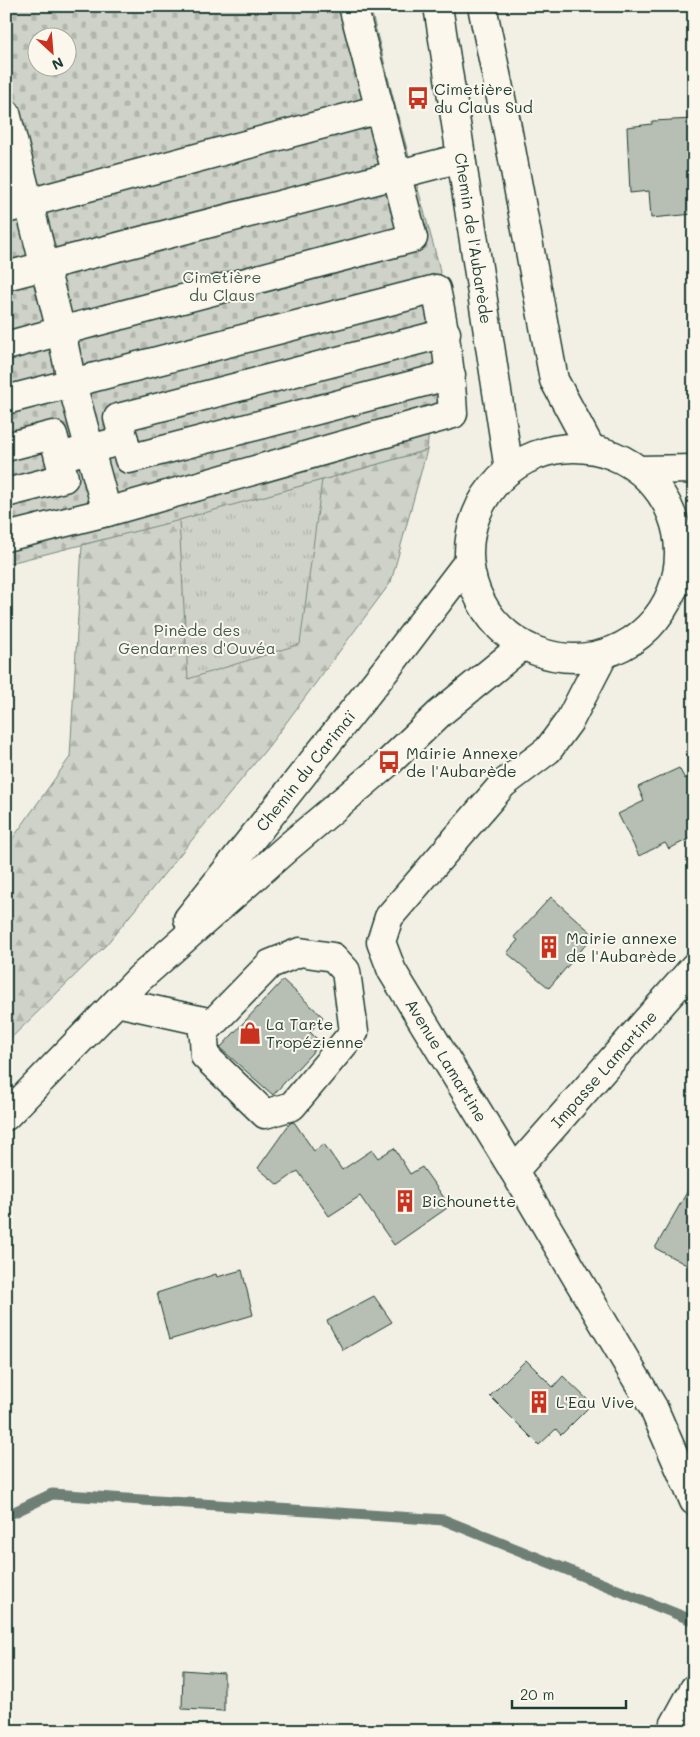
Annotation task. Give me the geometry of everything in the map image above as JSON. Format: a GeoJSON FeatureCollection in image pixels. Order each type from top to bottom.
{"type":"FeatureCollection","features":[{"type":"Feature","properties":{"kind":"main road"},"geometry":{"type":"LineString","coordinates":[[6,346],[413,238],[353,6]]}},
{"type":"Feature","properties":{"kind":"main road","name":"Chemin de l'Aubarède"},"geometry":{"type":"LineString","coordinates":[[438,6],[509,470]]}},
{"type":"Feature","properties":{"kind":"main road"},"geometry":{"type":"LineString","coordinates":[[482,6],[506,122],[554,380],[591,449]]}},
{"type":"Feature","properties":{"kind":"main road"},"geometry":{"type":"LineString","coordinates":[[17,206],[380,109]]}},
{"type":"Feature","properties":{"kind":"main road"},"geometry":{"type":"LineString","coordinates":[[6,113],[17,206],[44,266],[72,384],[107,512]]}},
{"type":"Feature","properties":{"kind":"main road"},"geometry":{"type":"LineString","coordinates":[[6,276],[461,158]]}},
{"type":"Feature","properties":{"kind":"main road"},"geometry":{"type":"LineString","coordinates":[[6,400],[436,289],[446,333],[453,414],[107,512],[6,537]]}},
{"type":"Feature","properties":{"kind":"main road"},"geometry":{"type":"LineString","coordinates":[[446,333],[118,418],[129,459],[451,375]]}},
{"type":"Feature","properties":{"kind":"main road"},"geometry":{"type":"LineString","coordinates":[[6,447],[53,435],[64,478],[6,493]]}},
{"type":"Feature","properties":{"kind":"main road"},"geometry":{"type":"LineString","coordinates":[[59,457],[124,440]]}},
{"type":"Feature","properties":{"kind":"main road"},"geometry":{"type":"LineString","coordinates":[[562,448],[591,449],[616,456],[639,470],[661,493],[675,522],[684,578],[663,610],[647,629],[627,644],[604,654],[576,659],[548,656],[522,646],[495,624],[477,595],[468,562],[471,527],[485,495],[509,470],[534,455],[562,448]]}},
{"type":"Feature","properties":{"kind":"main road"},"geometry":{"type":"LineString","coordinates":[[639,470],[694,469]]}},
{"type":"Feature","properties":{"kind":"main road","name":"Chemin du Carimaï"},"geometry":{"type":"LineString","coordinates":[[6,1116],[140,978],[388,667],[468,562]]}},
{"type":"Feature","properties":{"kind":"main road","name":"Chemin du Carimaï"},"geometry":{"type":"LineString","coordinates":[[140,978],[287,848],[389,762],[440,713],[522,646]]}},
{"type":"Feature","properties":{"kind":"main road","name":"Avenue Lamartine"},"geometry":{"type":"LineString","coordinates":[[604,654],[570,720],[548,750],[503,784],[389,917],[382,942],[392,970],[653,1406],[694,1500]]}},
{"type":"Feature","properties":{"kind":"main road"},"geometry":{"type":"LineString","coordinates":[[118,1002],[203,1020],[205,1056],[265,1114],[292,1106],[354,1032],[346,971],[333,957],[300,952],[270,964],[204,1033]]}},
{"type":"Feature","properties":{"kind":"main road"},"geometry":{"type":"LineString","coordinates":[[346,971],[387,956]]}},
{"type":"Feature","properties":{"kind":"main road","name":"Impasse Lamartine"},"geometry":{"type":"LineString","coordinates":[[514,1171],[694,967]]}},
{"type":"Feature","properties":{"kind":"main road"},"geometry":{"type":"LineString","coordinates":[[670,1731],[694,1689]]}},
{"type":"Feature","properties":{"kind":"green space","name":"Cimetière du Claus"},"geometry":{"type":"Polygon","coordinates":[[[6,6],[370,6],[438,262],[447,308],[458,385],[429,430],[427,450],[204,514],[6,564],[6,6]]]}},
{"type":"Feature","properties":{"kind":"green space","name":"Pinède des Gendarmes d'Ouvéa"},"geometry":{"type":"Polygon","coordinates":[[[427,450],[391,582],[268,747],[106,945],[6,1043],[6,848],[70,757],[82,545],[427,450]]]}},
{"type":"Feature","properties":{"kind":"green space"},"geometry":{"type":"Polygon","coordinates":[[[322,480],[300,644],[188,679],[179,520],[322,480]]]}},
{"type":"Feature","properties":{"kind":"building"},"geometry":{"type":"Polygon","coordinates":[[[694,119],[694,214],[651,218],[649,191],[630,193],[627,127],[652,124],[652,121],[694,119]]]}},
{"type":"Feature","properties":{"kind":"building"},"geometry":{"type":"Polygon","coordinates":[[[679,768],[685,779],[694,775],[694,836],[669,849],[665,843],[639,856],[618,814],[644,801],[638,787],[679,768]]]}},
{"type":"Feature","properties":{"kind":"building","name":"Mairie annexe de l'Aubarède"},"geometry":{"type":"Polygon","coordinates":[[[551,897],[594,935],[549,988],[507,953],[518,940],[514,937],[551,897]]]}},
{"type":"Feature","properties":{"kind":"building"},"geometry":{"type":"Polygon","coordinates":[[[283,980],[323,1017],[310,1032],[321,1043],[273,1095],[220,1048],[283,980]]]}},
{"type":"Feature","properties":{"kind":"building"},"geometry":{"type":"Polygon","coordinates":[[[294,1122],[314,1151],[324,1144],[342,1170],[372,1150],[378,1158],[394,1148],[410,1174],[422,1167],[450,1206],[394,1245],[360,1196],[329,1216],[298,1171],[278,1185],[258,1168],[290,1123],[294,1122]]]}},
{"type":"Feature","properties":{"kind":"building"},"geometry":{"type":"Polygon","coordinates":[[[694,1180],[694,1269],[655,1248],[694,1180]]]}},
{"type":"Feature","properties":{"kind":"building"},"geometry":{"type":"Polygon","coordinates":[[[242,1270],[253,1315],[169,1340],[157,1293],[216,1274],[217,1277],[242,1270]]]}},
{"type":"Feature","properties":{"kind":"building"},"geometry":{"type":"Polygon","coordinates":[[[374,1296],[392,1322],[343,1350],[327,1321],[374,1296]]]}},
{"type":"Feature","properties":{"kind":"building","name":"L'Eau Vive"},"geometry":{"type":"Polygon","coordinates":[[[526,1360],[553,1387],[563,1376],[592,1404],[561,1435],[556,1429],[539,1445],[490,1396],[526,1360]]]}},
{"type":"Feature","properties":{"kind":"building"},"geometry":{"type":"Polygon","coordinates":[[[183,1670],[224,1673],[224,1711],[182,1709],[183,1670]]]}},
{"type":"Feature","properties":{"kind":"waterway"},"geometry":{"type":"LineString","coordinates":[[6,1516],[52,1494],[444,1520],[694,1621]]}},
{"type":"Feature","properties":{"kind":"place","name":"Cimetière du Claus Sud"},"geometry":{"type":"Point","coordinates":[418,98]}},
{"type":"Feature","properties":{"kind":"place","name":"Mairie Annexe de l'Aubarède"},"geometry":{"type":"Point","coordinates":[389,762]}},
{"type":"Feature","properties":{"kind":"place","name":"Mairie annexe de l'Aubarède"},"geometry":{"type":"Point","coordinates":[549,947]}},
{"type":"Feature","properties":{"kind":"place","name":"La Tarte Tropézienne"},"geometry":{"type":"Point","coordinates":[250,1033]}},
{"type":"Feature","properties":{"kind":"place","name":"Bichounette"},"geometry":{"type":"Point","coordinates":[405,1201]}},
{"type":"Feature","properties":{"kind":"place","name":"L'Eau Vive"},"geometry":{"type":"Point","coordinates":[539,1402]}}]}
